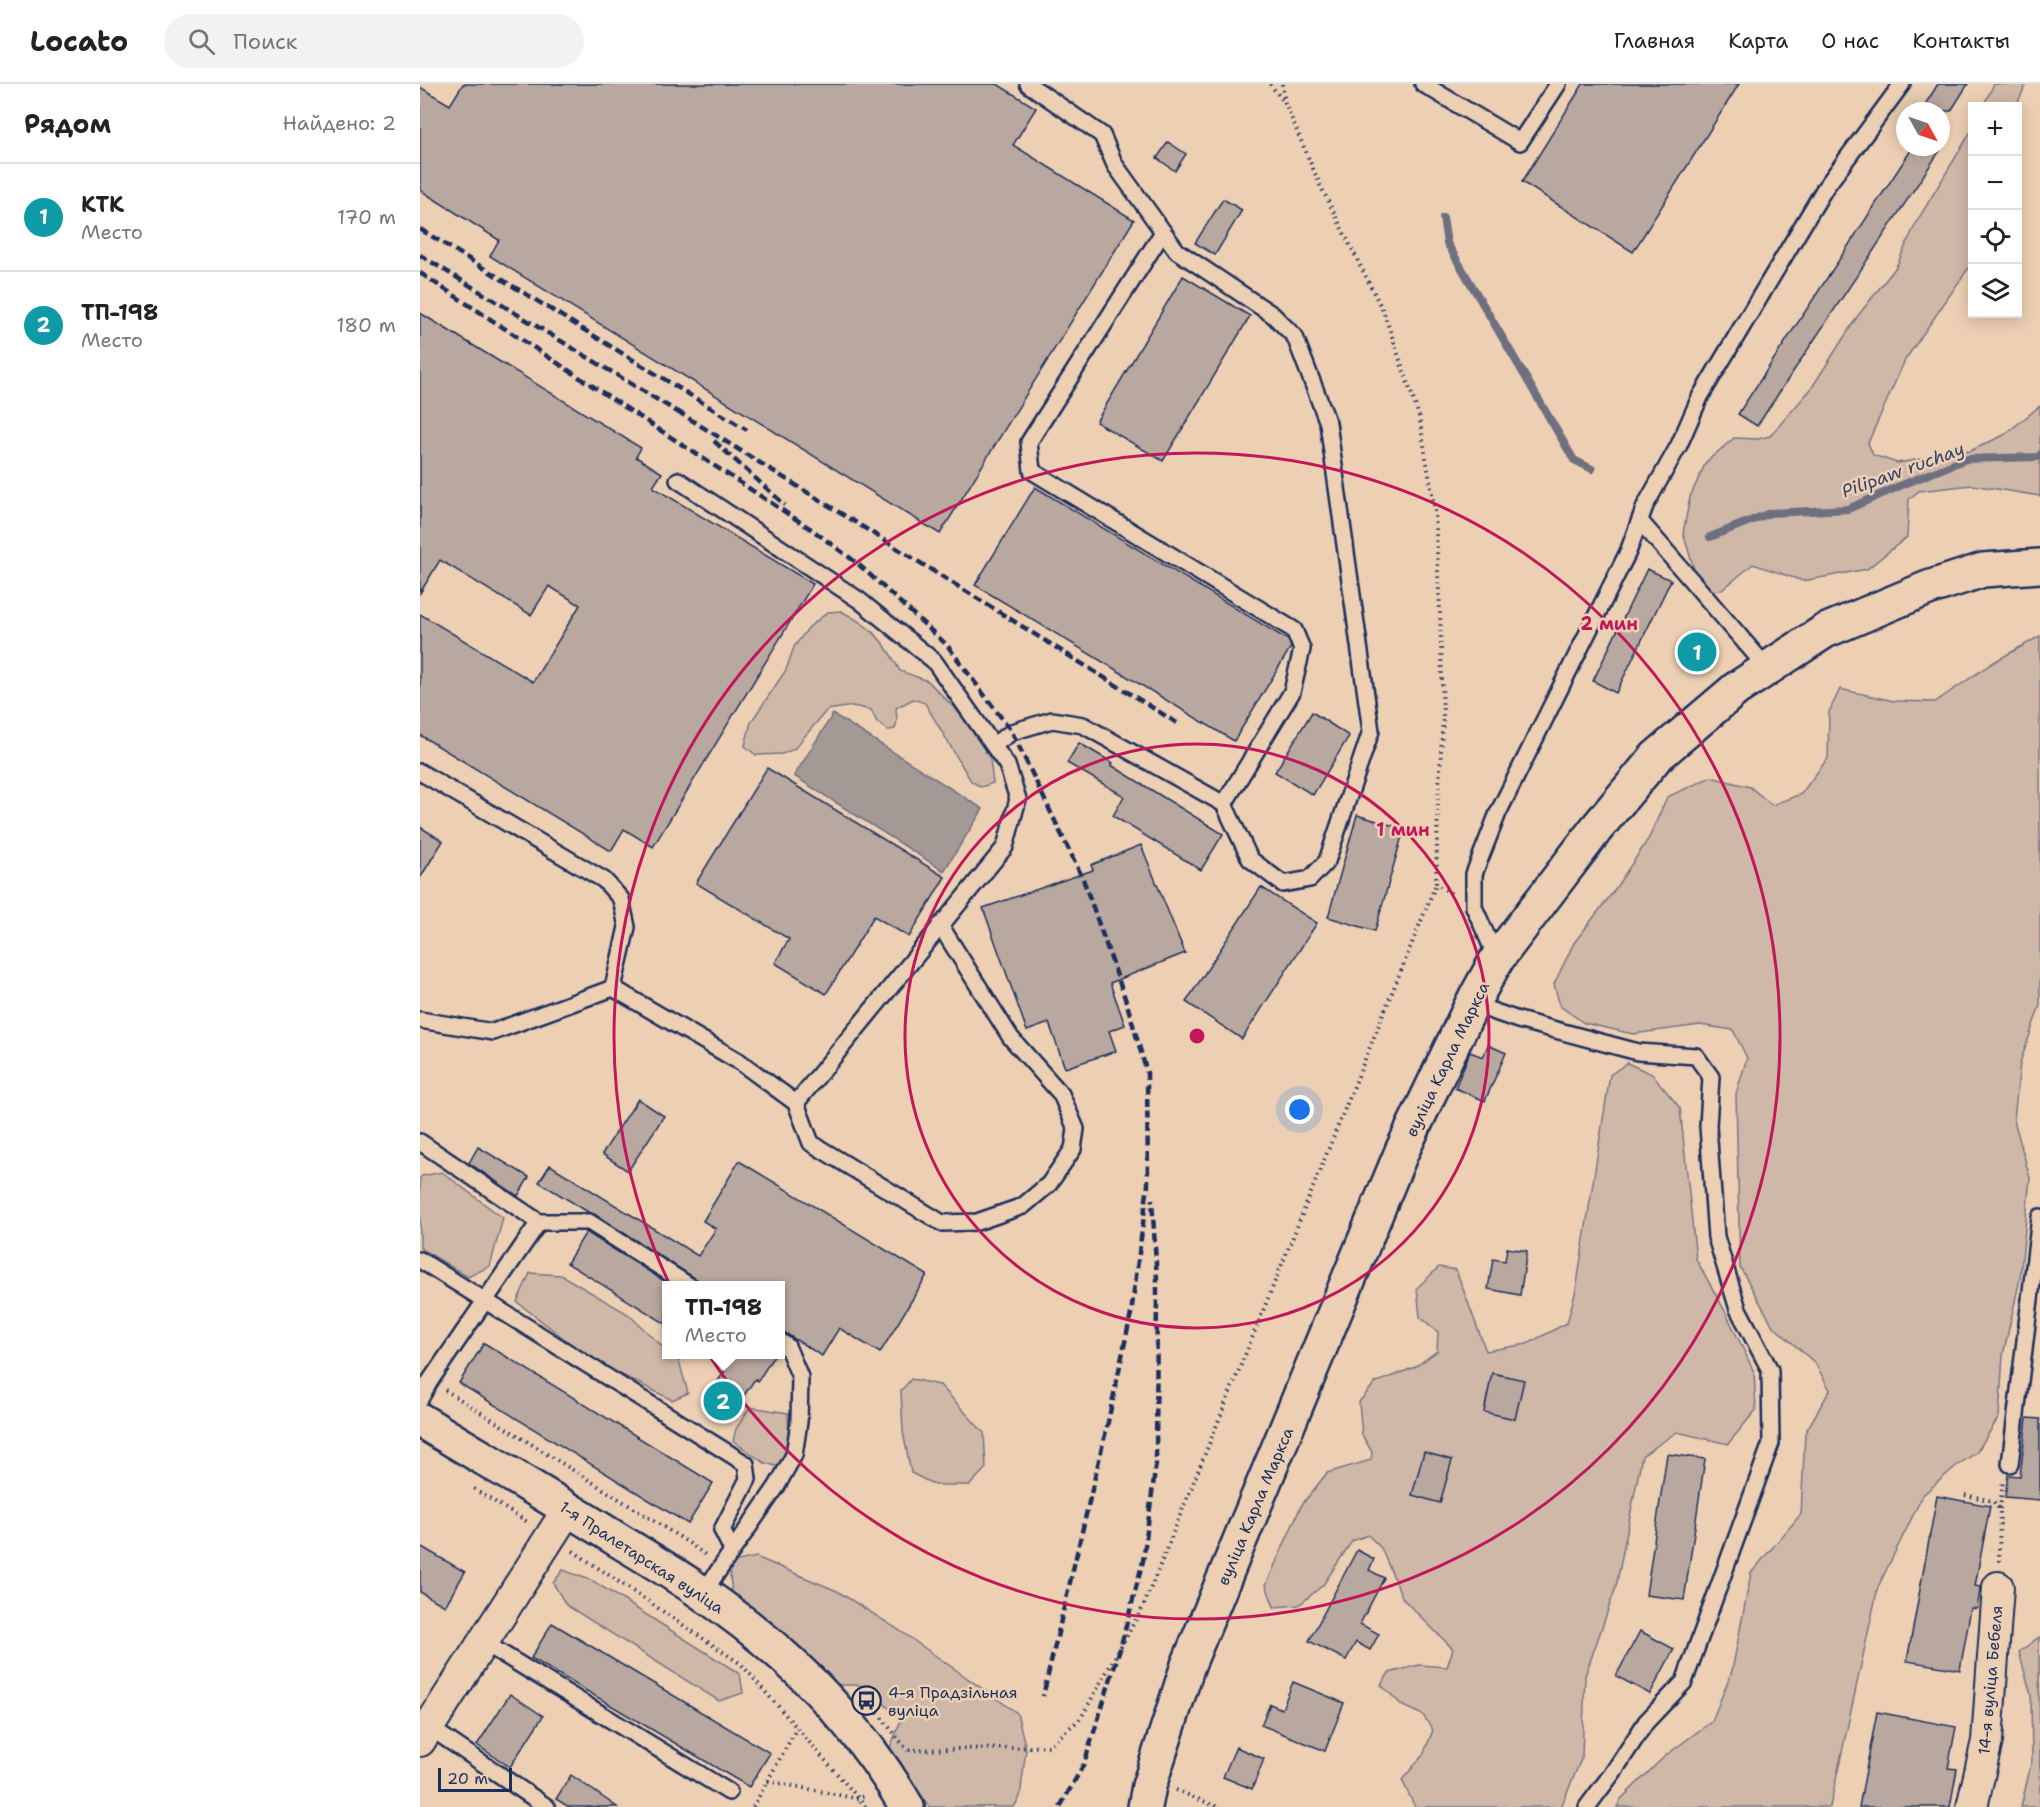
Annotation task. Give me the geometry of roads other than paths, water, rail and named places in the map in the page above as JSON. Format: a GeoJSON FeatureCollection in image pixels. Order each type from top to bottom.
{"type":"FeatureCollection","features":[{"type":"Feature","properties":{"kind":"main road","name":"вуліца Карла Маркса"},"geometry":{"type":"LineString","coordinates":[[1158,1797],[1149,1786],[1188,1665],[1402,1151],[1472,1004],[1497,959],[1596,829],[1656,757],[1736,689],[1826,632],[1928,588],[1983,570],[2040,566]]}},
{"type":"Feature","properties":{"kind":"main road","name":"1-я Пралетарская вуліца"},"geometry":{"type":"LineString","coordinates":[[420,1420],[703,1593],[796,1667],[828,1699],[888,1775],[908,1807]]}},
{"type":"Feature","properties":{"kind":"street"},"geometry":{"type":"LineString","coordinates":[[424,1734],[568,1509]]}},
{"type":"Feature","properties":{"kind":"street","name":"14-я вуліца Бебеля"},"geometry":{"type":"LineString","coordinates":[[1972,1807],[1987,1741],[1998,1587]]}},
{"type":"Feature","properties":{"kind":"lane"},"geometry":{"type":"LineString","coordinates":[[993,745],[1012,732],[1052,720],[1083,725],[1224,804],[1250,859],[1283,884],[1310,879],[1327,861],[1371,731],[1328,423],[1295,337],[1273,315],[1177,250],[1115,165],[1102,135],[1028,84]]}},
{"type":"Feature","properties":{"kind":"lane"},"geometry":{"type":"LineString","coordinates":[[1424,84],[1520,142],[1558,84]]}},
{"type":"Feature","properties":{"kind":"lane"},"geometry":{"type":"LineString","coordinates":[[1497,959],[1474,907],[1474,874],[1498,813],[1628,552],[1645,506],[1679,445],[1700,397],[1826,188],[1902,84]]}},
{"type":"Feature","properties":{"kind":"lane"},"geometry":{"type":"LineString","coordinates":[[1163,232],[1029,442],[1032,471],[1294,630],[1302,649],[1292,692],[1224,804]]}},
{"type":"Feature","properties":{"kind":"lane"},"geometry":{"type":"LineString","coordinates":[[678,480],[859,600],[934,661],[1007,765],[1018,799],[1005,847],[796,1103]]}},
{"type":"Feature","properties":{"kind":"lane"},"geometry":{"type":"LineString","coordinates":[[1640,521],[1768,669]]}},
{"type":"Feature","properties":{"kind":"lane"},"geometry":{"type":"LineString","coordinates":[[420,772],[604,880],[621,899],[627,927],[613,988]]}},
{"type":"Feature","properties":{"kind":"lane"},"geometry":{"type":"LineString","coordinates":[[613,988],[740,1062],[796,1103],[811,1143],[942,1223],[977,1222],[1023,1206],[1049,1184],[1073,1149],[1076,1129],[1061,1094],[1011,1038],[940,925]]}},
{"type":"Feature","properties":{"kind":"lane"},"geometry":{"type":"LineString","coordinates":[[420,1020],[493,1032],[613,988]]}},
{"type":"Feature","properties":{"kind":"lane"},"geometry":{"type":"LineString","coordinates":[[1472,1004],[1518,1020],[1638,1052],[1696,1056],[1711,1077],[1708,1126],[1716,1237],[1738,1309],[1770,1370],[1771,1443],[1684,1682],[1646,1722],[1587,1807]]}},
{"type":"Feature","properties":{"kind":"lane"},"geometry":{"type":"LineString","coordinates":[[423,1150],[539,1222],[589,1222],[682,1281]]}},
{"type":"Feature","properties":{"kind":"lane"},"geometry":{"type":"LineString","coordinates":[[2010,1464],[2040,1217]]}},
{"type":"Feature","properties":{"kind":"lane"},"geometry":{"type":"LineString","coordinates":[[420,1400],[430,1381],[539,1222]]}},
{"type":"Feature","properties":{"kind":"lane"},"geometry":{"type":"LineString","coordinates":[[420,1260],[746,1464],[748,1479],[722,1530],[732,1550]]}},
{"type":"Feature","properties":{"kind":"lane"},"geometry":{"type":"LineString","coordinates":[[703,1593],[777,1486],[794,1455],[799,1422],[800,1377],[785,1345]]}},
{"type":"Feature","properties":{"kind":"lane"},"geometry":{"type":"LineString","coordinates":[[483,1642],[729,1791]]}},
{"type":"Feature","properties":{"kind":"lane"},"geometry":{"type":"LineString","coordinates":[[424,1734],[547,1807]]}},
{"type":"Feature","properties":{"kind":"waterway","name":"Pilipaw ruchay"},"geometry":{"type":"LineString","coordinates":[[1443,218],[1447,243],[1574,460],[1592,469]]}},
{"type":"Feature","properties":{"kind":"waterway","name":"Pilipaw ruchay"},"geometry":{"type":"LineString","coordinates":[[1710,537],[1770,513],[1848,509],[1966,459],[2038,457],[2040,455]]}},
{"type":"Feature","properties":{"kind":"railway"},"geometry":{"type":"LineString","coordinates":[[420,229],[747,430]]}},
{"type":"Feature","properties":{"kind":"railway"},"geometry":{"type":"LineString","coordinates":[[420,255],[684,416]]}},
{"type":"Feature","properties":{"kind":"railway"},"geometry":{"type":"LineString","coordinates":[[420,273],[811,529],[857,563],[947,645],[1012,732],[1083,879],[1127,1004],[1147,1073],[1148,1185],[1131,1314],[1108,1422],[1043,1696]]}},
{"type":"Feature","properties":{"kind":"railway"},"geometry":{"type":"LineString","coordinates":[[677,411],[1177,723]]}},
{"type":"Feature","properties":{"kind":"railway"},"geometry":{"type":"LineString","coordinates":[[714,441],[785,505]]}},
{"type":"Feature","properties":{"kind":"railway"},"geometry":{"type":"LineString","coordinates":[[1060,1807],[1084,1764],[1120,1649],[1143,1561],[1156,1463],[1157,1279],[1152,1199]]}},
{"type":"Feature","properties":{"kind":"place","name":"КТК"},"geometry":{"type":"Point","coordinates":[1697,652]}},
{"type":"Feature","properties":{"kind":"place","name":"ТП-198"},"geometry":{"type":"Point","coordinates":[723,1401]}},
{"type":"Feature","properties":{"kind":"place","name":"4-я Прадзільная вуліца"},"geometry":{"type":"Point","coordinates":[867,1701]}}]}
